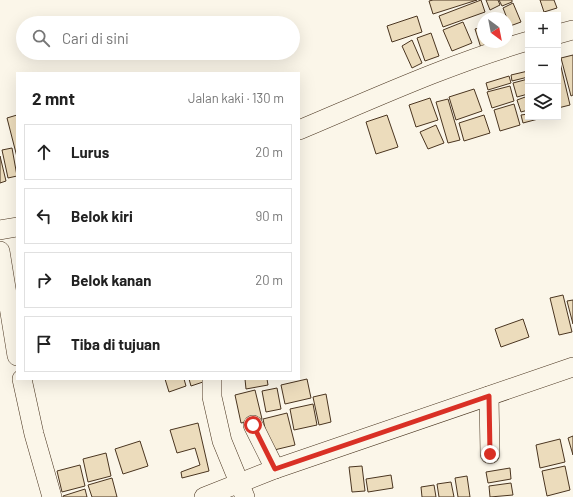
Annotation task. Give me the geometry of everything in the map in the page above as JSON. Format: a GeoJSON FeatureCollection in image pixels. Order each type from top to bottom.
{"type":"FeatureCollection","features":[{"type":"Feature","properties":{"kind":"street"},"geometry":{"type":"LineString","coordinates":[[561,33],[573,30]]}},
{"type":"Feature","properties":{"kind":"street"},"geometry":{"type":"LineString","coordinates":[[300,130],[460,62],[525,42]]}},
{"type":"Feature","properties":{"kind":"street"},"geometry":{"type":"LineString","coordinates":[[0,230],[16,227]]}},
{"type":"Feature","properties":{"kind":"street"},"geometry":{"type":"LineString","coordinates":[[0,251],[11,350]]}},
{"type":"Feature","properties":{"kind":"street"},"geometry":{"type":"LineString","coordinates":[[204,497],[242,490],[275,469],[573,367]]}},
{"type":"Feature","properties":{"kind":"street"},"geometry":{"type":"LineString","coordinates":[[22,380],[34,434],[52,497]]}},
{"type":"Feature","properties":{"kind":"street"},"geometry":{"type":"LineString","coordinates":[[212,380],[213,403],[222,441],[242,490]]}},
{"type":"Feature","properties":{"kind":"street"},"geometry":{"type":"LineString","coordinates":[[489,396],[490,454]]}},
{"type":"Feature","properties":{"kind":"street"},"geometry":{"type":"LineString","coordinates":[[253,425],[275,469]]}},
{"type":"Feature","properties":{"kind":"building"},"geometry":{"type":"Polygon","coordinates":[[[477,0],[433,14],[429,1],[477,0]]]}},
{"type":"Feature","properties":{"kind":"building"},"geometry":{"type":"Polygon","coordinates":[[[481,0],[485,12],[477,12],[477,15],[443,27],[439,16],[481,0]]]}},
{"type":"Feature","properties":{"kind":"building"},"geometry":{"type":"Polygon","coordinates":[[[486,0],[498,0],[500,5],[490,10],[486,0]]]}},
{"type":"Feature","properties":{"kind":"building"},"geometry":{"type":"Polygon","coordinates":[[[499,0],[512,0],[512,2],[502,6],[499,0]]]}},
{"type":"Feature","properties":{"kind":"building"},"geometry":{"type":"Polygon","coordinates":[[[540,0],[554,0],[557,8],[544,12],[540,0]]]}},
{"type":"Feature","properties":{"kind":"building"},"geometry":{"type":"Polygon","coordinates":[[[513,3],[521,22],[513,25],[513,12],[505,12],[503,8],[513,3]]]}},
{"type":"Feature","properties":{"kind":"building"},"geometry":{"type":"Polygon","coordinates":[[[417,16],[422,32],[392,42],[387,26],[417,16]]]}},
{"type":"Feature","properties":{"kind":"building"},"geometry":{"type":"Polygon","coordinates":[[[463,22],[472,43],[452,51],[443,30],[463,22]]]}},
{"type":"Feature","properties":{"kind":"building"},"geometry":{"type":"Polygon","coordinates":[[[431,33],[439,56],[425,61],[417,38],[431,33]]]}},
{"type":"Feature","properties":{"kind":"building"},"geometry":{"type":"Polygon","coordinates":[[[412,40],[422,63],[412,68],[402,46],[412,40]]]}},
{"type":"Feature","properties":{"kind":"building"},"geometry":{"type":"Polygon","coordinates":[[[573,55],[573,95],[571,96],[561,58],[573,55]]]}},
{"type":"Feature","properties":{"kind":"building"},"geometry":{"type":"Polygon","coordinates":[[[561,67],[570,105],[561,107],[561,67]]]}},
{"type":"Feature","properties":{"kind":"building"},"geometry":{"type":"Polygon","coordinates":[[[525,72],[525,78],[512,81],[511,75],[525,72]]]}},
{"type":"Feature","properties":{"kind":"building"},"geometry":{"type":"Polygon","coordinates":[[[509,76],[511,83],[488,90],[486,83],[509,76]]]}},
{"type":"Feature","properties":{"kind":"building"},"geometry":{"type":"Polygon","coordinates":[[[525,80],[525,95],[517,97],[513,83],[525,80]]]}},
{"type":"Feature","properties":{"kind":"building"},"geometry":{"type":"Polygon","coordinates":[[[510,86],[514,101],[492,108],[487,92],[510,86]]]}},
{"type":"Feature","properties":{"kind":"building"},"geometry":{"type":"Polygon","coordinates":[[[474,89],[482,111],[456,120],[449,97],[474,89]]]}},
{"type":"Feature","properties":{"kind":"building"},"geometry":{"type":"Polygon","coordinates":[[[525,97],[525,111],[521,112],[517,100],[525,97]]]}},
{"type":"Feature","properties":{"kind":"building"},"geometry":{"type":"Polygon","coordinates":[[[430,98],[438,120],[416,127],[409,105],[430,98]]]}},
{"type":"Feature","properties":{"kind":"building"},"geometry":{"type":"Polygon","coordinates":[[[448,99],[460,140],[448,143],[436,102],[448,99]]]}},
{"type":"Feature","properties":{"kind":"building"},"geometry":{"type":"Polygon","coordinates":[[[514,104],[520,125],[500,131],[494,110],[514,104]]]}},
{"type":"Feature","properties":{"kind":"building"},"geometry":{"type":"Polygon","coordinates":[[[525,114],[525,120],[534,120],[523,123],[521,115],[525,114]]]}},
{"type":"Feature","properties":{"kind":"building"},"geometry":{"type":"Polygon","coordinates":[[[16,115],[16,153],[7,118],[16,115]]]}},
{"type":"Feature","properties":{"kind":"building"},"geometry":{"type":"Polygon","coordinates":[[[387,115],[398,147],[376,154],[366,122],[387,115]]]}},
{"type":"Feature","properties":{"kind":"building"},"geometry":{"type":"Polygon","coordinates":[[[484,115],[490,133],[464,141],[459,123],[484,115]]]}},
{"type":"Feature","properties":{"kind":"building"},"geometry":{"type":"Polygon","coordinates":[[[436,125],[444,143],[428,149],[420,132],[436,125]]]}},
{"type":"Feature","properties":{"kind":"building"},"geometry":{"type":"Polygon","coordinates":[[[12,148],[16,176],[8,178],[2,150],[12,148]]]}},
{"type":"Feature","properties":{"kind":"building"},"geometry":{"type":"Polygon","coordinates":[[[0,156],[6,181],[0,183],[0,156]]]}},
{"type":"Feature","properties":{"kind":"building"},"geometry":{"type":"Polygon","coordinates":[[[563,295],[572,332],[559,335],[550,298],[563,295]]]}},
{"type":"Feature","properties":{"kind":"building"},"geometry":{"type":"Polygon","coordinates":[[[573,300],[573,324],[567,301],[573,300]]]}},
{"type":"Feature","properties":{"kind":"building"},"geometry":{"type":"Polygon","coordinates":[[[523,319],[529,337],[501,347],[495,329],[523,319]]]}},
{"type":"Feature","properties":{"kind":"building"},"geometry":{"type":"Polygon","coordinates":[[[307,379],[311,398],[285,404],[281,385],[307,379]]]}},
{"type":"Feature","properties":{"kind":"building"},"geometry":{"type":"Polygon","coordinates":[[[165,380],[184,380],[186,386],[169,392],[165,380]]]}},
{"type":"Feature","properties":{"kind":"building"},"geometry":{"type":"Polygon","coordinates":[[[189,380],[209,380],[191,386],[189,380]]]}},
{"type":"Feature","properties":{"kind":"building"},"geometry":{"type":"Polygon","coordinates":[[[245,380],[267,380],[268,385],[246,389],[245,380]]]}},
{"type":"Feature","properties":{"kind":"building"},"geometry":{"type":"Polygon","coordinates":[[[277,388],[281,409],[266,412],[262,391],[277,388]]]}},
{"type":"Feature","properties":{"kind":"building"},"geometry":{"type":"Polygon","coordinates":[[[255,390],[262,419],[241,423],[235,395],[255,390]]]}},
{"type":"Feature","properties":{"kind":"building"},"geometry":{"type":"Polygon","coordinates":[[[326,394],[331,422],[319,425],[313,397],[326,394]]]}},
{"type":"Feature","properties":{"kind":"building"},"geometry":{"type":"Polygon","coordinates":[[[313,404],[317,425],[294,430],[290,409],[313,404]]]}},
{"type":"Feature","properties":{"kind":"building"},"geometry":{"type":"Polygon","coordinates":[[[287,413],[295,445],[270,451],[263,419],[287,413]]]}},
{"type":"Feature","properties":{"kind":"building"},"geometry":{"type":"Polygon","coordinates":[[[198,423],[209,471],[182,478],[181,472],[200,465],[195,448],[177,453],[170,430],[198,423]]]}},
{"type":"Feature","properties":{"kind":"building"},"geometry":{"type":"Polygon","coordinates":[[[573,436],[573,455],[568,438],[573,436]]]}},
{"type":"Feature","properties":{"kind":"building"},"geometry":{"type":"Polygon","coordinates":[[[560,439],[565,462],[540,468],[536,445],[560,439]]]}},
{"type":"Feature","properties":{"kind":"building"},"geometry":{"type":"Polygon","coordinates":[[[140,441],[148,466],[123,474],[115,449],[140,441]]]}},
{"type":"Feature","properties":{"kind":"building"},"geometry":{"type":"Polygon","coordinates":[[[106,453],[111,476],[88,482],[83,459],[106,453]]]}},
{"type":"Feature","properties":{"kind":"building"},"geometry":{"type":"Polygon","coordinates":[[[80,465],[85,486],[62,492],[57,471],[80,465]]]}},
{"type":"Feature","properties":{"kind":"building"},"geometry":{"type":"Polygon","coordinates":[[[362,466],[365,491],[352,492],[349,467],[362,466]]]}},
{"type":"Feature","properties":{"kind":"building"},"geometry":{"type":"Polygon","coordinates":[[[565,466],[570,490],[547,496],[542,471],[565,466]]]}},
{"type":"Feature","properties":{"kind":"building"},"geometry":{"type":"Polygon","coordinates":[[[510,468],[511,479],[488,483],[486,472],[510,468]]]}},
{"type":"Feature","properties":{"kind":"building"},"geometry":{"type":"Polygon","coordinates":[[[391,475],[393,488],[368,492],[366,479],[391,475]]]}},
{"type":"Feature","properties":{"kind":"building"},"geometry":{"type":"Polygon","coordinates":[[[467,476],[470,497],[458,497],[455,478],[467,476]]]}},
{"type":"Feature","properties":{"kind":"building"},"geometry":{"type":"Polygon","coordinates":[[[112,478],[117,497],[92,497],[88,485],[112,478]]]}},
{"type":"Feature","properties":{"kind":"building"},"geometry":{"type":"Polygon","coordinates":[[[451,482],[454,497],[439,497],[437,484],[451,482]]]}},
{"type":"Feature","properties":{"kind":"building"},"geometry":{"type":"Polygon","coordinates":[[[511,483],[513,495],[490,497],[489,486],[511,483]]]}},
{"type":"Feature","properties":{"kind":"building"},"geometry":{"type":"Polygon","coordinates":[[[434,485],[436,497],[422,497],[421,487],[434,485]]]}},
{"type":"Feature","properties":{"kind":"building"},"geometry":{"type":"Polygon","coordinates":[[[85,489],[87,497],[63,497],[63,496],[85,489]]]}},
{"type":"Feature","properties":{"kind":"route"},"geometry":{"type":"LineString","coordinates":[[253,425],[275,469],[489,396],[490,454]]}}]}
